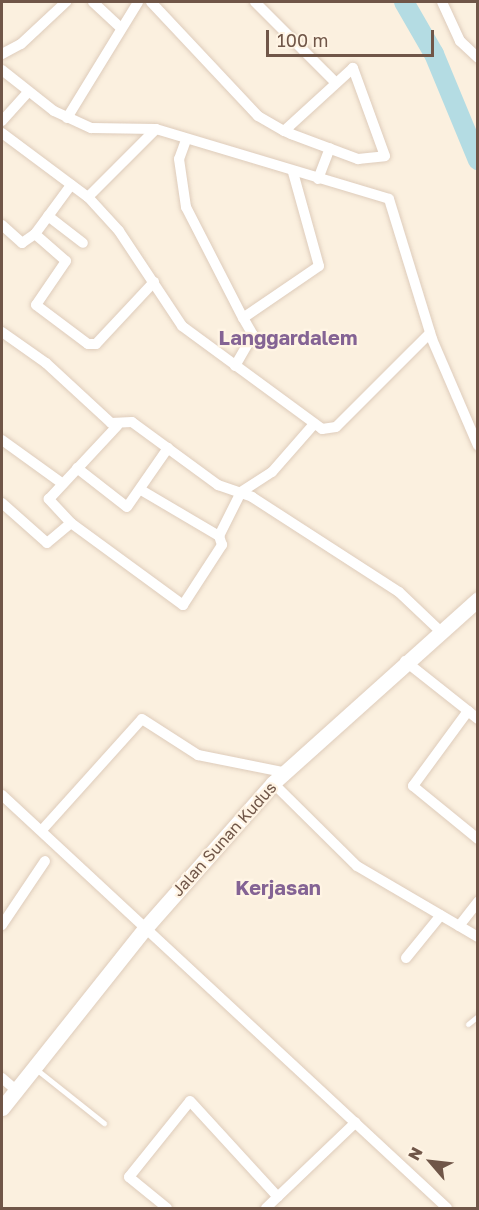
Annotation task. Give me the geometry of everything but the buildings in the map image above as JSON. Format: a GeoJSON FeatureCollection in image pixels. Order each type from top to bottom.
{"type":"FeatureCollection","features":[{"type":"Feature","properties":{"kind":"main road","name":"Jalan Sunan Kudus"},"geometry":{"type":"LineString","coordinates":[[2,1108],[147,926],[278,778],[405,661],[477,599]]}},
{"type":"Feature","properties":{"kind":"street"},"geometry":{"type":"LineString","coordinates":[[2,54],[21,44],[66,2]]}},
{"type":"Feature","properties":{"kind":"street"},"geometry":{"type":"LineString","coordinates":[[93,2],[119,26]]}},
{"type":"Feature","properties":{"kind":"street"},"geometry":{"type":"LineString","coordinates":[[67,118],[119,26],[138,2]]}},
{"type":"Feature","properties":{"kind":"street"},"geometry":{"type":"LineString","coordinates":[[151,2],[244,104],[284,131],[358,159],[385,156],[353,68],[284,131]]}},
{"type":"Feature","properties":{"kind":"street"},"geometry":{"type":"LineString","coordinates":[[255,2],[335,82]]}},
{"type":"Feature","properties":{"kind":"street"},"geometry":{"type":"LineString","coordinates":[[442,2],[460,41],[477,58]]}},
{"type":"Feature","properties":{"kind":"street"},"geometry":{"type":"LineString","coordinates":[[2,70],[27,93],[67,118],[91,128],[156,129],[186,140],[389,199],[430,333],[477,447]]}},
{"type":"Feature","properties":{"kind":"street"},"geometry":{"type":"LineString","coordinates":[[2,121],[27,93]]}},
{"type":"Feature","properties":{"kind":"street"},"geometry":{"type":"LineString","coordinates":[[88,197],[156,129]]}},
{"type":"Feature","properties":{"kind":"street"},"geometry":{"type":"LineString","coordinates":[[2,133],[88,197],[154,282],[182,326],[314,424],[328,430],[336,427],[430,333]]}},
{"type":"Feature","properties":{"kind":"street"},"geometry":{"type":"LineString","coordinates":[[186,140],[179,175],[186,207],[253,335],[235,366]]}},
{"type":"Feature","properties":{"kind":"street"},"geometry":{"type":"LineString","coordinates":[[319,178],[330,149]]}},
{"type":"Feature","properties":{"kind":"street"},"geometry":{"type":"LineString","coordinates":[[243,318],[319,266],[293,172]]}},
{"type":"Feature","properties":{"kind":"street"},"geometry":{"type":"LineString","coordinates":[[2,225],[19,244],[36,234],[70,185]]}},
{"type":"Feature","properties":{"kind":"street"},"geometry":{"type":"LineString","coordinates":[[48,216],[83,243]]}},
{"type":"Feature","properties":{"kind":"street"},"geometry":{"type":"LineString","coordinates":[[36,234],[66,261],[36,305],[88,344],[96,344],[154,282]]}},
{"type":"Feature","properties":{"kind":"street"},"geometry":{"type":"LineString","coordinates":[[2,332],[117,426]]}},
{"type":"Feature","properties":{"kind":"street"},"geometry":{"type":"LineString","coordinates":[[141,490],[219,536],[222,544],[183,605],[71,523],[48,502],[117,426],[132,422],[218,485],[241,492],[399,592],[440,630]]}},
{"type":"Feature","properties":{"kind":"street"},"geometry":{"type":"LineString","coordinates":[[219,536],[241,492],[272,472],[314,424]]}},
{"type":"Feature","properties":{"kind":"street"},"geometry":{"type":"LineString","coordinates":[[2,440],[63,484]]}},
{"type":"Feature","properties":{"kind":"street"},"geometry":{"type":"LineString","coordinates":[[77,468],[124,506],[141,490],[168,448]]}},
{"type":"Feature","properties":{"kind":"street"},"geometry":{"type":"LineString","coordinates":[[2,503],[50,543],[71,523]]}},
{"type":"Feature","properties":{"kind":"street"},"geometry":{"type":"LineString","coordinates":[[405,661],[477,719]]}},
{"type":"Feature","properties":{"kind":"street"},"geometry":{"type":"LineString","coordinates":[[468,711],[413,786],[477,839]]}},
{"type":"Feature","properties":{"kind":"street"},"geometry":{"type":"LineString","coordinates":[[42,830],[142,719],[198,754],[278,778],[357,866],[477,937]]}},
{"type":"Feature","properties":{"kind":"street"},"geometry":{"type":"LineString","coordinates":[[2,795],[147,926],[447,1209]]}},
{"type":"Feature","properties":{"kind":"street"},"geometry":{"type":"LineString","coordinates":[[2,925],[45,861]]}},
{"type":"Feature","properties":{"kind":"street"},"geometry":{"type":"LineString","coordinates":[[459,926],[477,902]]}},
{"type":"Feature","properties":{"kind":"street"},"geometry":{"type":"LineString","coordinates":[[406,958],[441,915]]}},
{"type":"Feature","properties":{"kind":"street"},"geometry":{"type":"LineString","coordinates":[[2,1078],[16,1090]]}},
{"type":"Feature","properties":{"kind":"street"},"geometry":{"type":"LineString","coordinates":[[167,1209],[129,1177],[190,1101],[272,1205],[356,1122]]}},
{"type":"Feature","properties":{"kind":"lane"},"geometry":{"type":"LineString","coordinates":[[468,1024],[477,1016]]}},
{"type":"Feature","properties":{"kind":"lane"},"geometry":{"type":"LineString","coordinates":[[35,1068],[104,1124]]}},
{"type":"Feature","properties":{"kind":"waterway"},"geometry":{"type":"LineString","coordinates":[[404,2],[434,54],[478,160]]}},
{"type":"Feature","properties":{"kind":"district","name":"Langgardalem"},"geometry":{"type":"Point","coordinates":[288,337]}},
{"type":"Feature","properties":{"kind":"district","name":"Kerjasan"},"geometry":{"type":"Point","coordinates":[278,887]}}]}
